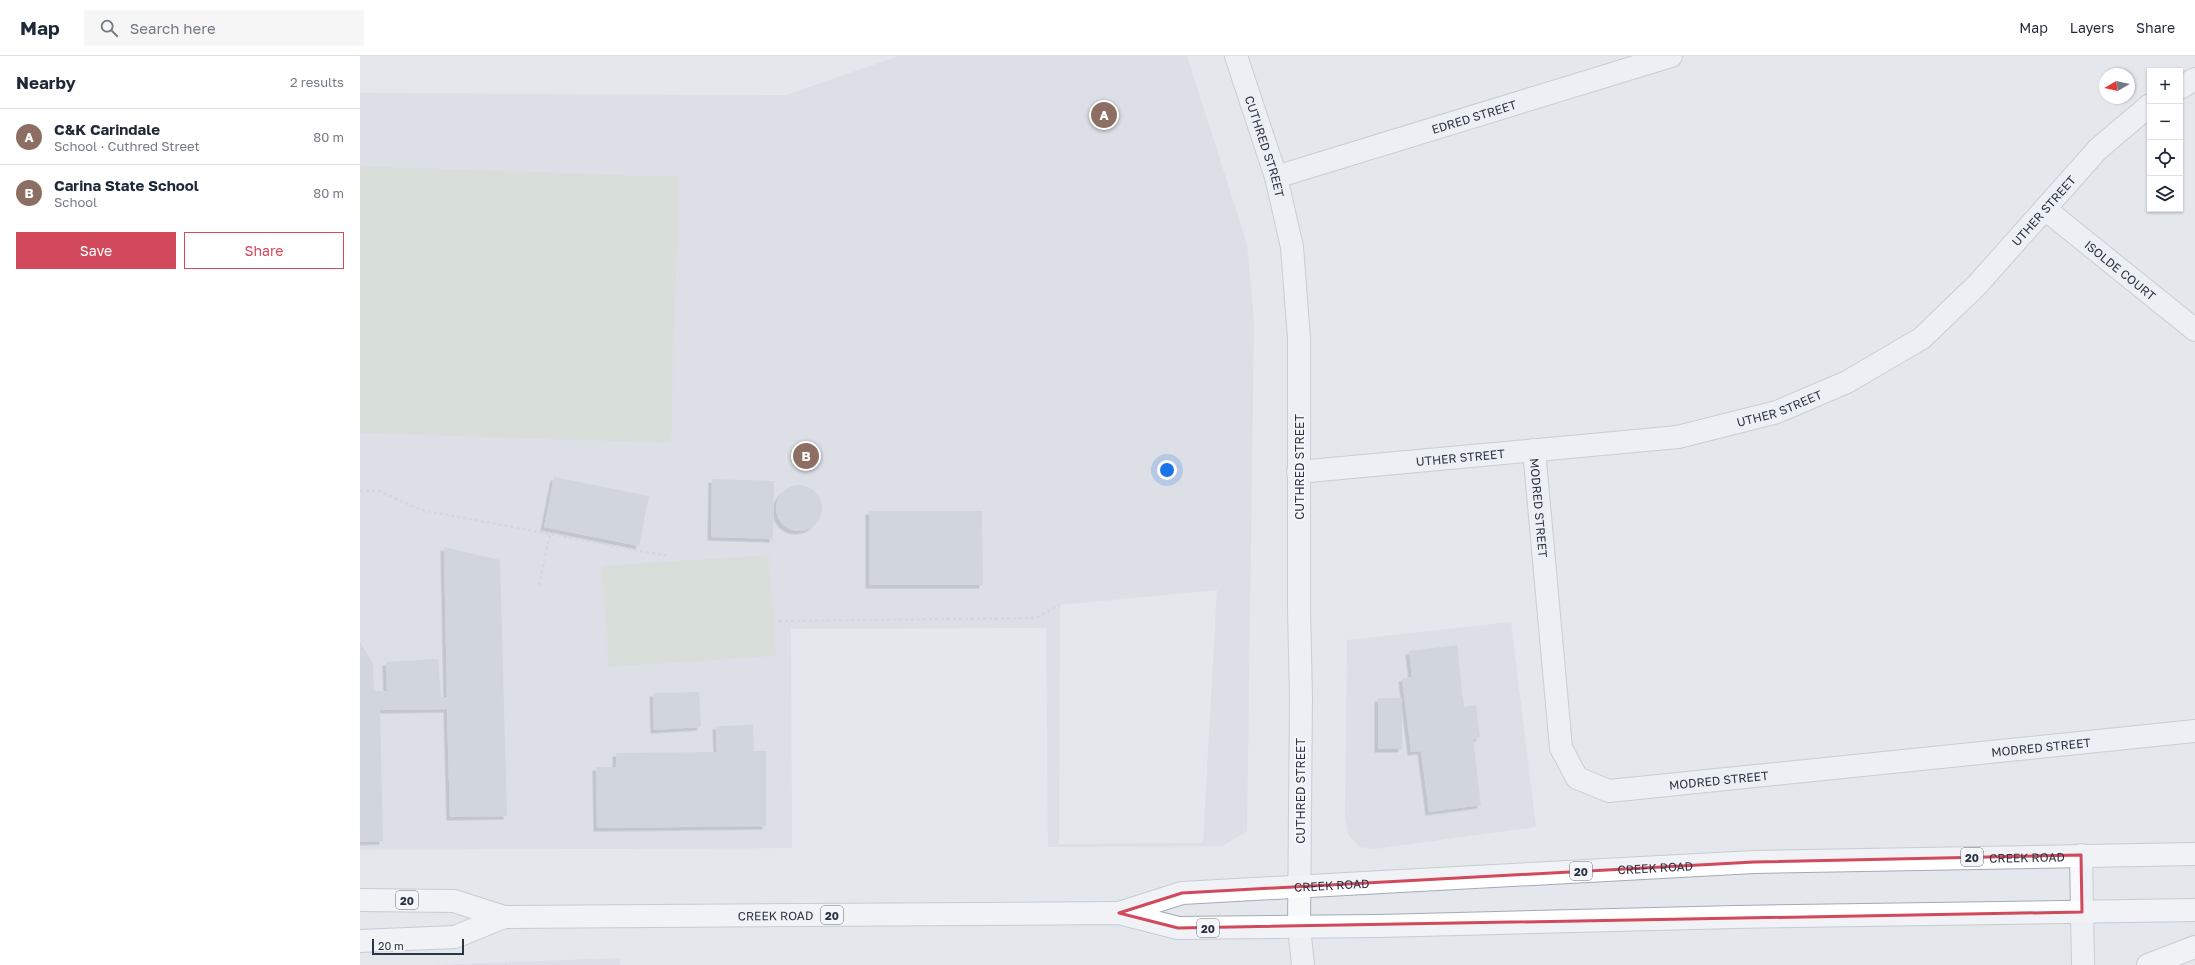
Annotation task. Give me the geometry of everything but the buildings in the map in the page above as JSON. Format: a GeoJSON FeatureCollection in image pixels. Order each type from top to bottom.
{"type":"FeatureCollection","features":[{"type":"Feature","properties":{"kind":"main road","name":"CREEK ROAD"},"geometry":{"type":"LineString","coordinates":[[1119,913],[1182,893],[1300,886],[1754,862],[2195,854]]}},
{"type":"Feature","properties":{"kind":"main road","name":"CREEK ROAD"},"geometry":{"type":"LineString","coordinates":[[360,900],[454,900],[504,917],[1119,913],[1178,928],[2195,910]]}},
{"type":"Feature","properties":{"kind":"main road","name":"CREEK ROAD"},"geometry":{"type":"LineString","coordinates":[[360,941],[455,937],[504,917]]}},
{"type":"Feature","properties":{"kind":"main road"},"geometry":{"type":"LineString","coordinates":[[2148,965],[2195,947]]}},
{"type":"Feature","properties":{"kind":"street","name":"CUTHRED STREET"},"geometry":{"type":"LineString","coordinates":[[1236,56],[1276,177],[1292,247],[1299,338],[1298,472],[1301,698],[1299,927],[1303,965]]}},
{"type":"Feature","properties":{"kind":"street","name":"EDRED STREET"},"geometry":{"type":"LineString","coordinates":[[1276,177],[1671,56]]}},
{"type":"Feature","properties":{"kind":"street"},"geometry":{"type":"LineString","coordinates":[[2183,86],[2195,79]]}},
{"type":"Feature","properties":{"kind":"street","name":"UTHER STREET"},"geometry":{"type":"LineString","coordinates":[[1298,472],[1678,438],[1776,412],[1848,382],[1922,338],[1978,286],[2098,149],[2147,108]]}},
{"type":"Feature","properties":{"kind":"street","name":"ISOLDE COURT"},"geometry":{"type":"LineString","coordinates":[[2045,209],[2195,330]]}},
{"type":"Feature","properties":{"kind":"street","name":"MODRED STREET"},"geometry":{"type":"LineString","coordinates":[[1534,450],[1561,748],[1577,778],[1609,791],[2195,731]]}},
{"type":"Feature","properties":{"kind":"street"},"geometry":{"type":"LineString","coordinates":[[2081,855],[2083,965]]}},
{"type":"Feature","properties":{"kind":"path"},"geometry":{"type":"LineString","coordinates":[[360,491],[379,491],[421,510],[669,556]]}},
{"type":"Feature","properties":{"kind":"path"},"geometry":{"type":"LineString","coordinates":[[543,532],[544,527]]}},
{"type":"Feature","properties":{"kind":"path"},"geometry":{"type":"LineString","coordinates":[[539,585],[550,533]]}},
{"type":"Feature","properties":{"kind":"path"},"geometry":{"type":"LineString","coordinates":[[779,621],[1036,618],[1060,605]]}},
{"type":"Feature","properties":{"kind":"highlighted area"},"geometry":{"type":"Polygon","coordinates":[[[2081,855],[2082,912],[1178,928],[1119,913],[1182,893],[1754,862],[2081,855]]]}},
{"type":"Feature","properties":{"kind":"shaded area"},"geometry":{"type":"Polygon","coordinates":[[[899,56],[1187,56],[1247,244],[1254,321],[1247,831],[1223,846],[1048,847],[1046,628],[791,629],[792,848],[360,850],[360,93],[786,95],[899,56]],[[1217,590],[1060,605],[1059,844],[1203,843],[1217,590]]]}},
{"type":"Feature","properties":{"kind":"shaded area"},"geometry":{"type":"Polygon","coordinates":[[[1511,622],[1536,827],[1374,849],[1359,847],[1348,834],[1345,817],[1347,640],[1511,622]]]}},
{"type":"Feature","properties":{"kind":"shaded area"},"geometry":{"type":"Polygon","coordinates":[[[620,958],[620,965],[435,965],[620,958]]]}},
{"type":"Feature","properties":{"kind":"green space"},"geometry":{"type":"Polygon","coordinates":[[[360,166],[679,177],[671,443],[360,433],[360,166]]]}},
{"type":"Feature","properties":{"kind":"green space"},"geometry":{"type":"Polygon","coordinates":[[[769,555],[776,656],[608,667],[602,566],[769,555]]]}},
{"type":"Feature","properties":{"kind":"place","name":"C&K Carindale"},"geometry":{"type":"Point","coordinates":[1104,115]}},
{"type":"Feature","properties":{"kind":"place","name":"Carina State School"},"geometry":{"type":"Point","coordinates":[806,456]}}]}
